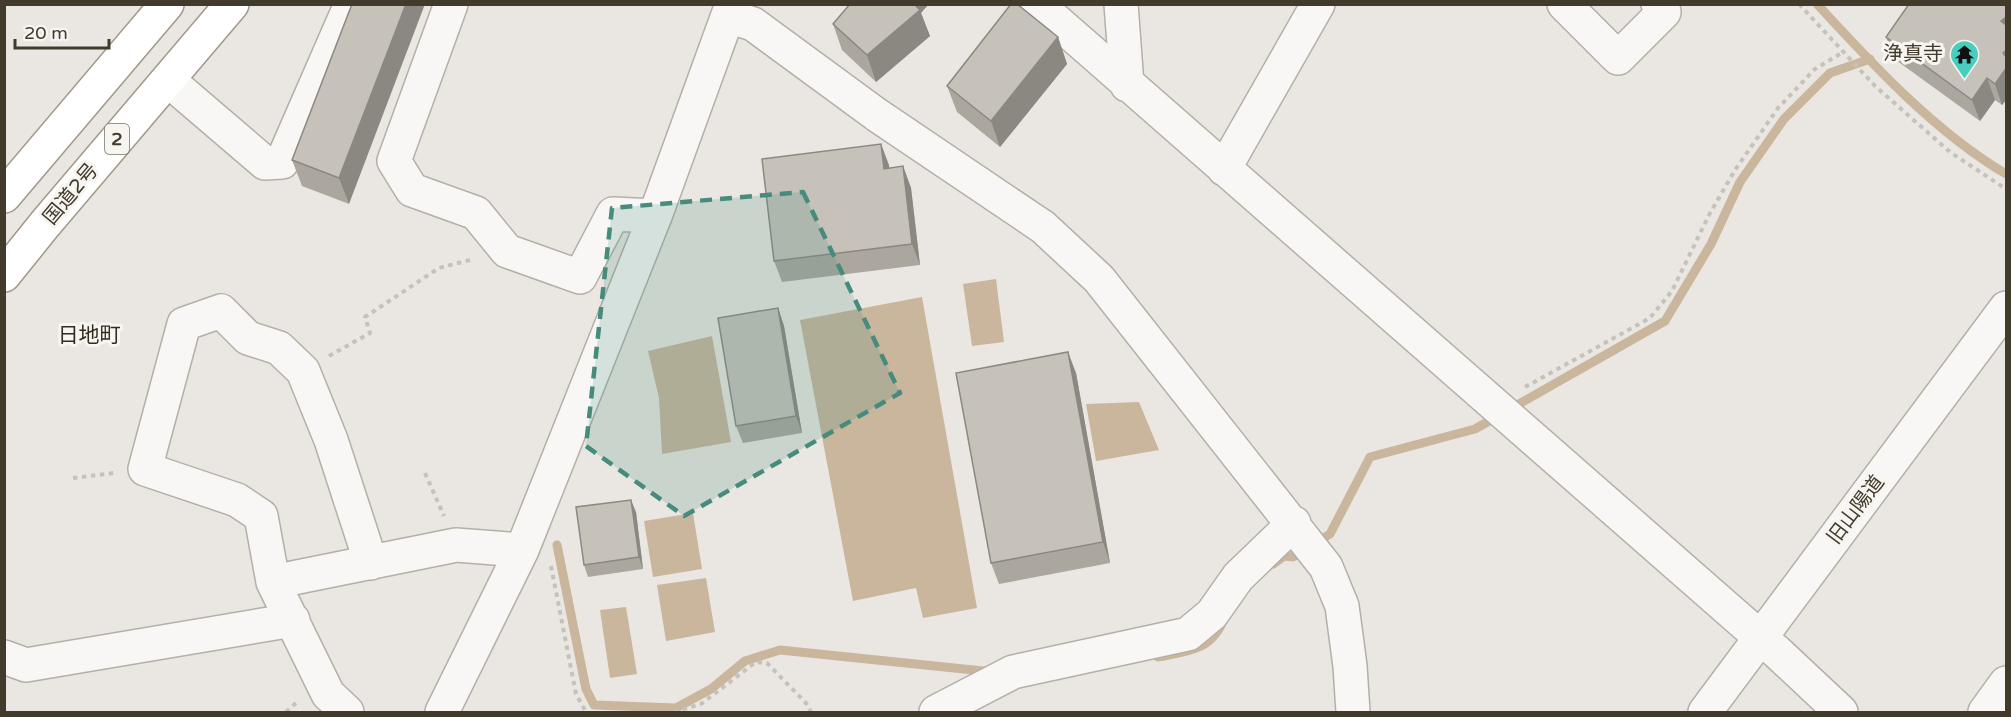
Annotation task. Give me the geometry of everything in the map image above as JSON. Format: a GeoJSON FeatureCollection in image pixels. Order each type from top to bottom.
{"type":"FeatureCollection","features":[{"type":"Feature","properties":{"kind":"highway"},"geometry":{"type":"LineString","coordinates":[[4,196],[167,4]]}},
{"type":"Feature","properties":{"kind":"highway","name":"国道2号"},"geometry":{"type":"LineString","coordinates":[[4,275],[232,4]]}},
{"type":"Feature","properties":{"kind":"street"},"geometry":{"type":"LineString","coordinates":[[168,80],[265,163],[282,162],[351,4]]}},
{"type":"Feature","properties":{"kind":"street"},"geometry":{"type":"LineString","coordinates":[[451,4],[394,161],[412,190],[476,213],[507,251],[580,277],[613,214],[655,216]]}},
{"type":"Feature","properties":{"kind":"street"},"geometry":{"type":"LineString","coordinates":[[1037,4],[1494,407],[1777,652],[1841,712]]}},
{"type":"Feature","properties":{"kind":"street"},"geometry":{"type":"LineString","coordinates":[[1121,4],[1127,85]]}},
{"type":"Feature","properties":{"kind":"street"},"geometry":{"type":"LineString","coordinates":[[1224,169],[1318,4]]}},
{"type":"Feature","properties":{"kind":"street"},"geometry":{"type":"LineString","coordinates":[[1564,4],[1618,58],[1664,12],[1658,4]]}},
{"type":"Feature","properties":{"kind":"street"},"geometry":{"type":"LineString","coordinates":[[442,712],[522,550],[655,216],[730,10],[1043,227],[1098,279],[1294,523],[1326,567],[1342,606],[1353,712]]}},
{"type":"Feature","properties":{"kind":"street","name":"旧山陽道"},"geometry":{"type":"LineString","coordinates":[[1705,712],[2007,308]]}},
{"type":"Feature","properties":{"kind":"street"},"geometry":{"type":"LineString","coordinates":[[347,712],[328,694],[273,582],[261,516],[237,500],[145,469],[184,324],[221,311],[248,338],[279,348],[303,371],[331,440],[370,562]]}},
{"type":"Feature","properties":{"kind":"street"},"geometry":{"type":"LineString","coordinates":[[936,712],[1013,672],[1188,634],[1212,614],[1238,577],[1294,523]]}},
{"type":"Feature","properties":{"kind":"street"},"geometry":{"type":"LineString","coordinates":[[273,582],[456,545],[522,550]]}},
{"type":"Feature","properties":{"kind":"street"},"geometry":{"type":"LineString","coordinates":[[4,657],[26,665],[293,620]]}},
{"type":"Feature","properties":{"kind":"street"},"geometry":{"type":"LineString","coordinates":[[1985,712],[2007,683]]}},
{"type":"Feature","properties":{"kind":"path"},"geometry":{"type":"LineString","coordinates":[[1799,4],[1875,86],[1950,152],[2007,189]]}},
{"type":"Feature","properties":{"kind":"path"},"geometry":{"type":"LineString","coordinates":[[1494,407],[1650,318],[1672,291],[1709,215],[1735,170],[1778,108],[1815,69],[1843,52]]}},
{"type":"Feature","properties":{"kind":"path"},"geometry":{"type":"LineString","coordinates":[[303,371],[370,333],[365,317],[439,268],[507,251]]}},
{"type":"Feature","properties":{"kind":"path"},"geometry":{"type":"LineString","coordinates":[[73,478],[145,469]]}},
{"type":"Feature","properties":{"kind":"path"},"geometry":{"type":"LineString","coordinates":[[425,473],[456,545]]}},
{"type":"Feature","properties":{"kind":"path"},"geometry":{"type":"LineString","coordinates":[[522,550],[552,567],[576,694],[586,712]]}},
{"type":"Feature","properties":{"kind":"path"},"geometry":{"type":"LineString","coordinates":[[674,712],[681,712],[702,704],[756,662],[767,663],[806,703],[811,712]]}},
{"type":"Feature","properties":{"kind":"highlighted area"},"geometry":{"type":"Polygon","coordinates":[[[803,192],[900,393],[684,516],[586,446],[612,208],[803,192]]]}},
{"type":"Feature","properties":{"kind":"shaded area"},"geometry":{"type":"Polygon","coordinates":[[[996,279],[1004,342],[972,346],[963,284],[996,279]]]}},
{"type":"Feature","properties":{"kind":"shaded area"},"geometry":{"type":"Polygon","coordinates":[[[922,297],[977,608],[923,618],[916,588],[853,601],[800,320],[922,297]]]}},
{"type":"Feature","properties":{"kind":"shaded area"},"geometry":{"type":"Polygon","coordinates":[[[712,336],[731,442],[662,454],[659,398],[648,351],[712,336]]]}},
{"type":"Feature","properties":{"kind":"shaded area"},"geometry":{"type":"Polygon","coordinates":[[[1139,402],[1159,450],[1096,461],[1086,404],[1139,402]]]}},
{"type":"Feature","properties":{"kind":"shaded area"},"geometry":{"type":"Polygon","coordinates":[[[693,513],[702,569],[653,577],[644,521],[693,513]]]}},
{"type":"Feature","properties":{"kind":"shaded area"},"geometry":{"type":"Polygon","coordinates":[[[706,578],[715,632],[666,641],[657,585],[706,578]]]}},
{"type":"Feature","properties":{"kind":"shaded area"},"geometry":{"type":"Polygon","coordinates":[[[626,607],[637,674],[610,678],[600,610],[626,607]]]}},
{"type":"Feature","properties":{"kind":"building"},"geometry":{"type":"Polygon","coordinates":[[[352,4],[406,4],[339,178],[292,160],[352,4]]]}},
{"type":"Feature","properties":{"kind":"building"},"geometry":{"type":"Polygon","coordinates":[[[850,4],[914,4],[920,10],[867,55],[833,24],[850,4]]]}},
{"type":"Feature","properties":{"kind":"building"},"geometry":{"type":"Polygon","coordinates":[[[1011,4],[1017,4],[1058,37],[991,121],[947,86],[1011,4]]]}},
{"type":"Feature","properties":{"kind":"building","name":"浄真寺"},"geometry":{"type":"Polygon","coordinates":[[[1909,4],[2007,4],[2007,16],[2001,21],[2007,26],[2007,50],[2003,53],[2007,58],[2007,67],[1995,84],[1987,78],[1972,100],[1886,37],[1909,4]]]}},
{"type":"Feature","properties":{"kind":"building"},"geometry":{"type":"Polygon","coordinates":[[[881,144],[884,169],[903,166],[912,244],[774,261],[762,159],[881,144]]]}},
{"type":"Feature","properties":{"kind":"building"},"geometry":{"type":"Polygon","coordinates":[[[778,308],[796,416],[736,426],[718,318],[778,308]]]}},
{"type":"Feature","properties":{"kind":"building"},"geometry":{"type":"Polygon","coordinates":[[[1068,352],[1103,542],[991,563],[956,373],[1068,352]]]}},
{"type":"Feature","properties":{"kind":"building"},"geometry":{"type":"Polygon","coordinates":[[[631,500],[639,557],[584,565],[576,507],[631,500]]]}},
{"type":"Feature","properties":{"kind":"waterway"},"geometry":{"type":"LineString","coordinates":[[1817,4],[1883,74],[1930,118],[1954,138],[2006,174]]}},
{"type":"Feature","properties":{"kind":"waterway"},"geometry":{"type":"LineString","coordinates":[[1273,564],[1284,556],[1293,557],[1330,534],[1370,457],[1475,429],[1665,321],[1711,244],[1740,182],[1784,119],[1830,73],[1870,59]]}},
{"type":"Feature","properties":{"kind":"waterway"},"geometry":{"type":"LineString","coordinates":[[557,545],[586,689],[594,705],[676,708],[711,689],[745,661],[780,650],[993,672]]}},
{"type":"Feature","properties":{"kind":"waterway"},"geometry":{"type":"LineString","coordinates":[[1158,657],[1189,651],[1205,644],[1219,630],[1224,619]]}},
{"type":"Feature","properties":{"kind":"place","name":"浄真寺"},"geometry":{"type":"Point","coordinates":[1964,80]}},
{"type":"Feature","properties":{"kind":"district","name":"日地町"},"geometry":{"type":"Point","coordinates":[89,335]}}]}
